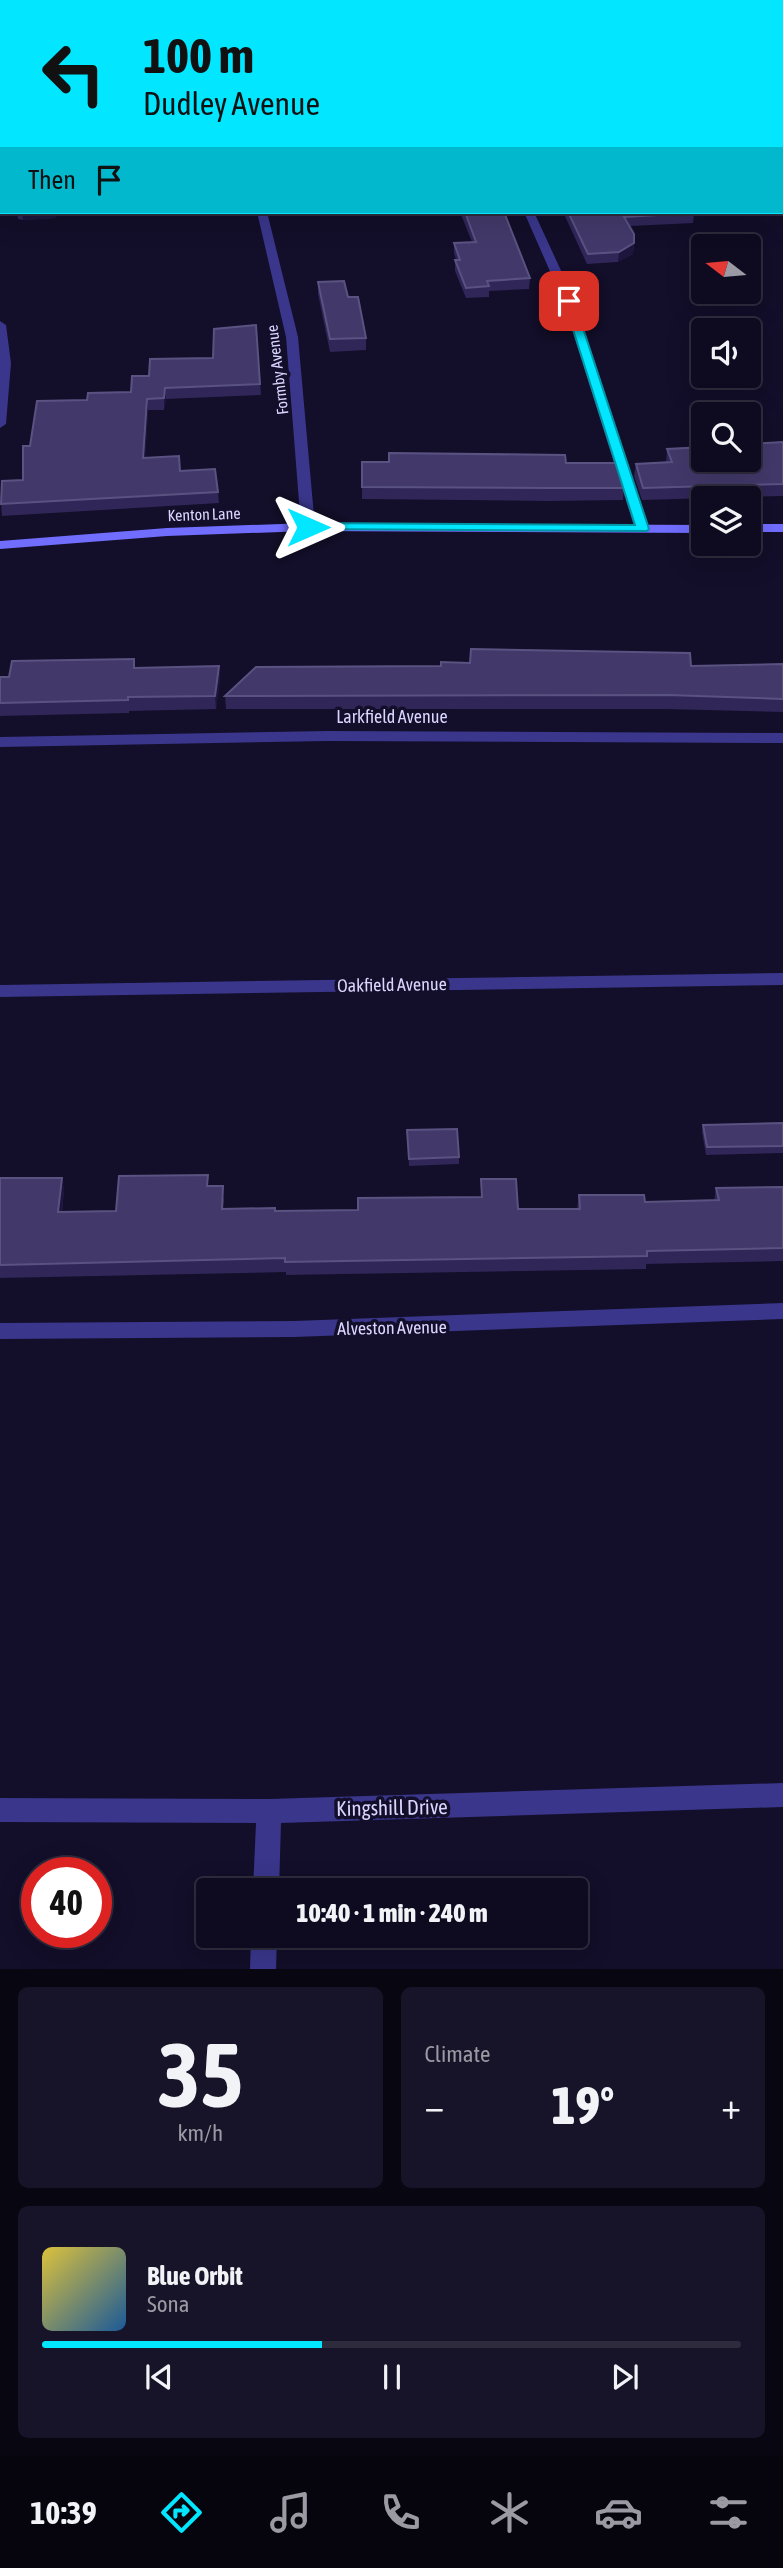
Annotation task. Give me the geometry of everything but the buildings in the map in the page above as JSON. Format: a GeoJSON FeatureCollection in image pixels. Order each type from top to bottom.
{"type":"FeatureCollection","features":[{"type":"Feature","properties":{"kind":"street","name":"Formby Avenue"},"geometry":{"type":"LineString","coordinates":[[262,214],[292,337],[308,527]]}},
{"type":"Feature","properties":{"kind":"street"},"geometry":{"type":"LineString","coordinates":[[530,214],[569,301],[642,529]]}},
{"type":"Feature","properties":{"kind":"street"},"geometry":{"type":"LineString","coordinates":[[0,325],[5,363],[0,424]]}},
{"type":"Feature","properties":{"kind":"street","name":"Kenton Lane"},"geometry":{"type":"LineString","coordinates":[[0,545],[167,532],[308,527],[691,528]]}},
{"type":"Feature","properties":{"kind":"street"},"geometry":{"type":"LineString","coordinates":[[761,528],[783,528]]}},
{"type":"Feature","properties":{"kind":"street","name":"Larkfield Avenue"},"geometry":{"type":"LineString","coordinates":[[0,742],[328,736],[783,738]]}},
{"type":"Feature","properties":{"kind":"street","name":"Oakfield Avenue"},"geometry":{"type":"LineString","coordinates":[[0,991],[783,979]]}},
{"type":"Feature","properties":{"kind":"street","name":"Alveston Avenue"},"geometry":{"type":"LineString","coordinates":[[0,1331],[158,1333],[466,1326],[783,1311]]}},
{"type":"Feature","properties":{"kind":"street","name":"Kingshill Drive"},"geometry":{"type":"LineString","coordinates":[[0,1810],[269,1811],[783,1795]]}},
{"type":"Feature","properties":{"kind":"street"},"geometry":{"type":"LineString","coordinates":[[266,1878],[269,1811]]}},
{"type":"Feature","properties":{"kind":"street"},"geometry":{"type":"LineString","coordinates":[[263,1969],[264,1948]]}},
{"type":"Feature","properties":{"kind":"route"},"geometry":{"type":"LineString","coordinates":[[308,527],[642,529],[569,301]]}}]}
